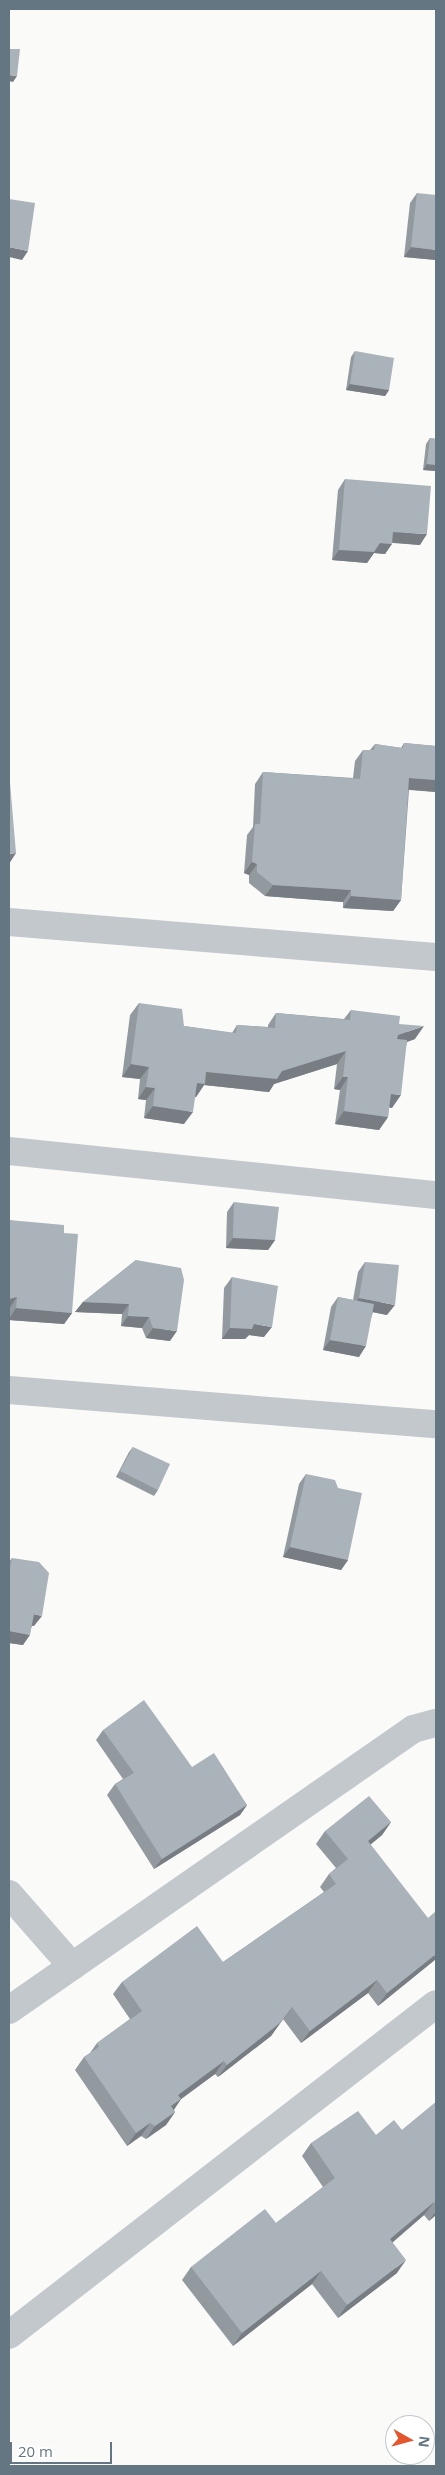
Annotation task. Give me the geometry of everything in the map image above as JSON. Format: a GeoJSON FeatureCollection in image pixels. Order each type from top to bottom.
{"type":"FeatureCollection","features":[{"type":"Feature","properties":{"kind":"street"},"geometry":{"type":"LineString","coordinates":[[9,922],[436,957]]}},
{"type":"Feature","properties":{"kind":"street"},"geometry":{"type":"LineString","coordinates":[[9,1151],[436,1195]]}},
{"type":"Feature","properties":{"kind":"street"},"geometry":{"type":"LineString","coordinates":[[9,1390],[436,1424]]}},
{"type":"Feature","properties":{"kind":"street"},"geometry":{"type":"LineString","coordinates":[[9,2010],[413,1729],[436,1723]]}},
{"type":"Feature","properties":{"kind":"street"},"geometry":{"type":"LineString","coordinates":[[9,1894],[72,1966]]}},
{"type":"Feature","properties":{"kind":"street"},"geometry":{"type":"LineString","coordinates":[[9,2335],[436,2004]]}},
{"type":"Feature","properties":{"kind":"building"},"geometry":{"type":"Polygon","coordinates":[[[9,49],[20,49],[17,76],[9,75],[9,49]]]}},
{"type":"Feature","properties":{"kind":"building"},"geometry":{"type":"Polygon","coordinates":[[[417,193],[436,195],[436,250],[411,247],[417,193]]]}},
{"type":"Feature","properties":{"kind":"building"},"geometry":{"type":"Polygon","coordinates":[[[9,199],[35,203],[28,251],[9,247],[9,199]]]}},
{"type":"Feature","properties":{"kind":"building"},"geometry":{"type":"Polygon","coordinates":[[[355,351],[394,358],[389,390],[350,384],[355,351]]]}},
{"type":"Feature","properties":{"kind":"building"},"geometry":{"type":"Polygon","coordinates":[[[430,438],[436,439],[436,465],[427,464],[430,438]]]}},
{"type":"Feature","properties":{"kind":"building"},"geometry":{"type":"Polygon","coordinates":[[[345,479],[431,486],[427,534],[393,532],[392,544],[380,543],[374,552],[339,550],[345,479]]]}},
{"type":"Feature","properties":{"kind":"building"},"geometry":{"type":"Polygon","coordinates":[[[404,743],[436,746],[436,780],[409,778],[401,900],[351,896],[351,890],[273,885],[257,872],[257,864],[252,862],[255,824],[260,824],[263,772],[360,779],[363,750],[374,750],[375,744],[403,748],[404,743]]]}},
{"type":"Feature","properties":{"kind":"building"},"geometry":{"type":"Polygon","coordinates":[[[9,771],[16,853],[9,854],[9,771]]]}},
{"type":"Feature","properties":{"kind":"building"},"geometry":{"type":"Polygon","coordinates":[[[139,1003],[182,1009],[184,1026],[236,1033],[237,1025],[275,1028],[276,1013],[350,1020],[351,1010],[400,1016],[399,1024],[424,1026],[398,1035],[397,1039],[407,1040],[401,1095],[391,1094],[388,1117],[344,1111],[348,1077],[343,1077],[346,1051],[282,1071],[277,1079],[206,1072],[205,1084],[197,1083],[193,1112],[153,1106],[155,1088],[146,1087],[149,1067],[131,1064],[139,1003]]]}},
{"type":"Feature","properties":{"kind":"building"},"geometry":{"type":"Polygon","coordinates":[[[234,1202],[279,1207],[275,1240],[233,1238],[234,1202]]]}},
{"type":"Feature","properties":{"kind":"building"},"geometry":{"type":"Polygon","coordinates":[[[9,1220],[64,1225],[64,1233],[78,1234],[72,1313],[16,1308],[17,1297],[9,1299],[9,1220]]]}},
{"type":"Feature","properties":{"kind":"building"},"geometry":{"type":"Polygon","coordinates":[[[136,1260],[181,1268],[184,1280],[177,1331],[153,1328],[149,1317],[128,1316],[129,1304],[83,1302],[136,1260]]]}},
{"type":"Feature","properties":{"kind":"building"},"geometry":{"type":"Polygon","coordinates":[[[365,1262],[399,1265],[395,1305],[359,1298],[365,1262]]]}},
{"type":"Feature","properties":{"kind":"building"},"geometry":{"type":"Polygon","coordinates":[[[232,1277],[278,1286],[272,1327],[254,1324],[252,1329],[230,1328],[232,1277]]]}},
{"type":"Feature","properties":{"kind":"building"},"geometry":{"type":"Polygon","coordinates":[[[338,1297],[374,1304],[366,1346],[330,1340],[338,1297]]]}},
{"type":"Feature","properties":{"kind":"building"},"geometry":{"type":"Polygon","coordinates":[[[133,1447],[170,1464],[158,1490],[120,1471],[133,1447]]]}},
{"type":"Feature","properties":{"kind":"building"},"geometry":{"type":"Polygon","coordinates":[[[306,1474],[335,1480],[338,1488],[362,1493],[348,1560],[290,1547],[306,1474]]]}},
{"type":"Feature","properties":{"kind":"building"},"geometry":{"type":"Polygon","coordinates":[[[12,1558],[39,1562],[49,1573],[42,1616],[34,1614],[30,1635],[9,1631],[9,1568],[12,1558]]]}},
{"type":"Feature","properties":{"kind":"building"},"geometry":{"type":"Polygon","coordinates":[[[144,1700],[192,1767],[214,1753],[247,1805],[162,1859],[115,1784],[134,1773],[103,1730],[144,1700]]]}},
{"type":"Feature","properties":{"kind":"building"},"geometry":{"type":"Polygon","coordinates":[[[369,1796],[391,1822],[368,1841],[428,1918],[436,1911],[436,1954],[387,1993],[377,1980],[310,2031],[292,2007],[280,2023],[227,2065],[224,2061],[178,2095],[181,2099],[171,2106],[175,2112],[155,2126],[150,2123],[136,2133],[84,2057],[99,2047],[97,2043],[142,2011],[122,1982],[197,1926],[223,1962],[336,1884],[329,1874],[348,1859],[325,1831],[369,1796]]]}},
{"type":"Feature","properties":{"kind":"building"},"geometry":{"type":"Polygon","coordinates":[[[436,2102],[436,2205],[434,2202],[390,2239],[406,2260],[347,2305],[321,2271],[242,2333],[191,2267],[265,2209],[276,2223],[335,2178],[311,2143],[358,2111],[376,2135],[394,2120],[402,2130],[436,2102]]]}}]}
